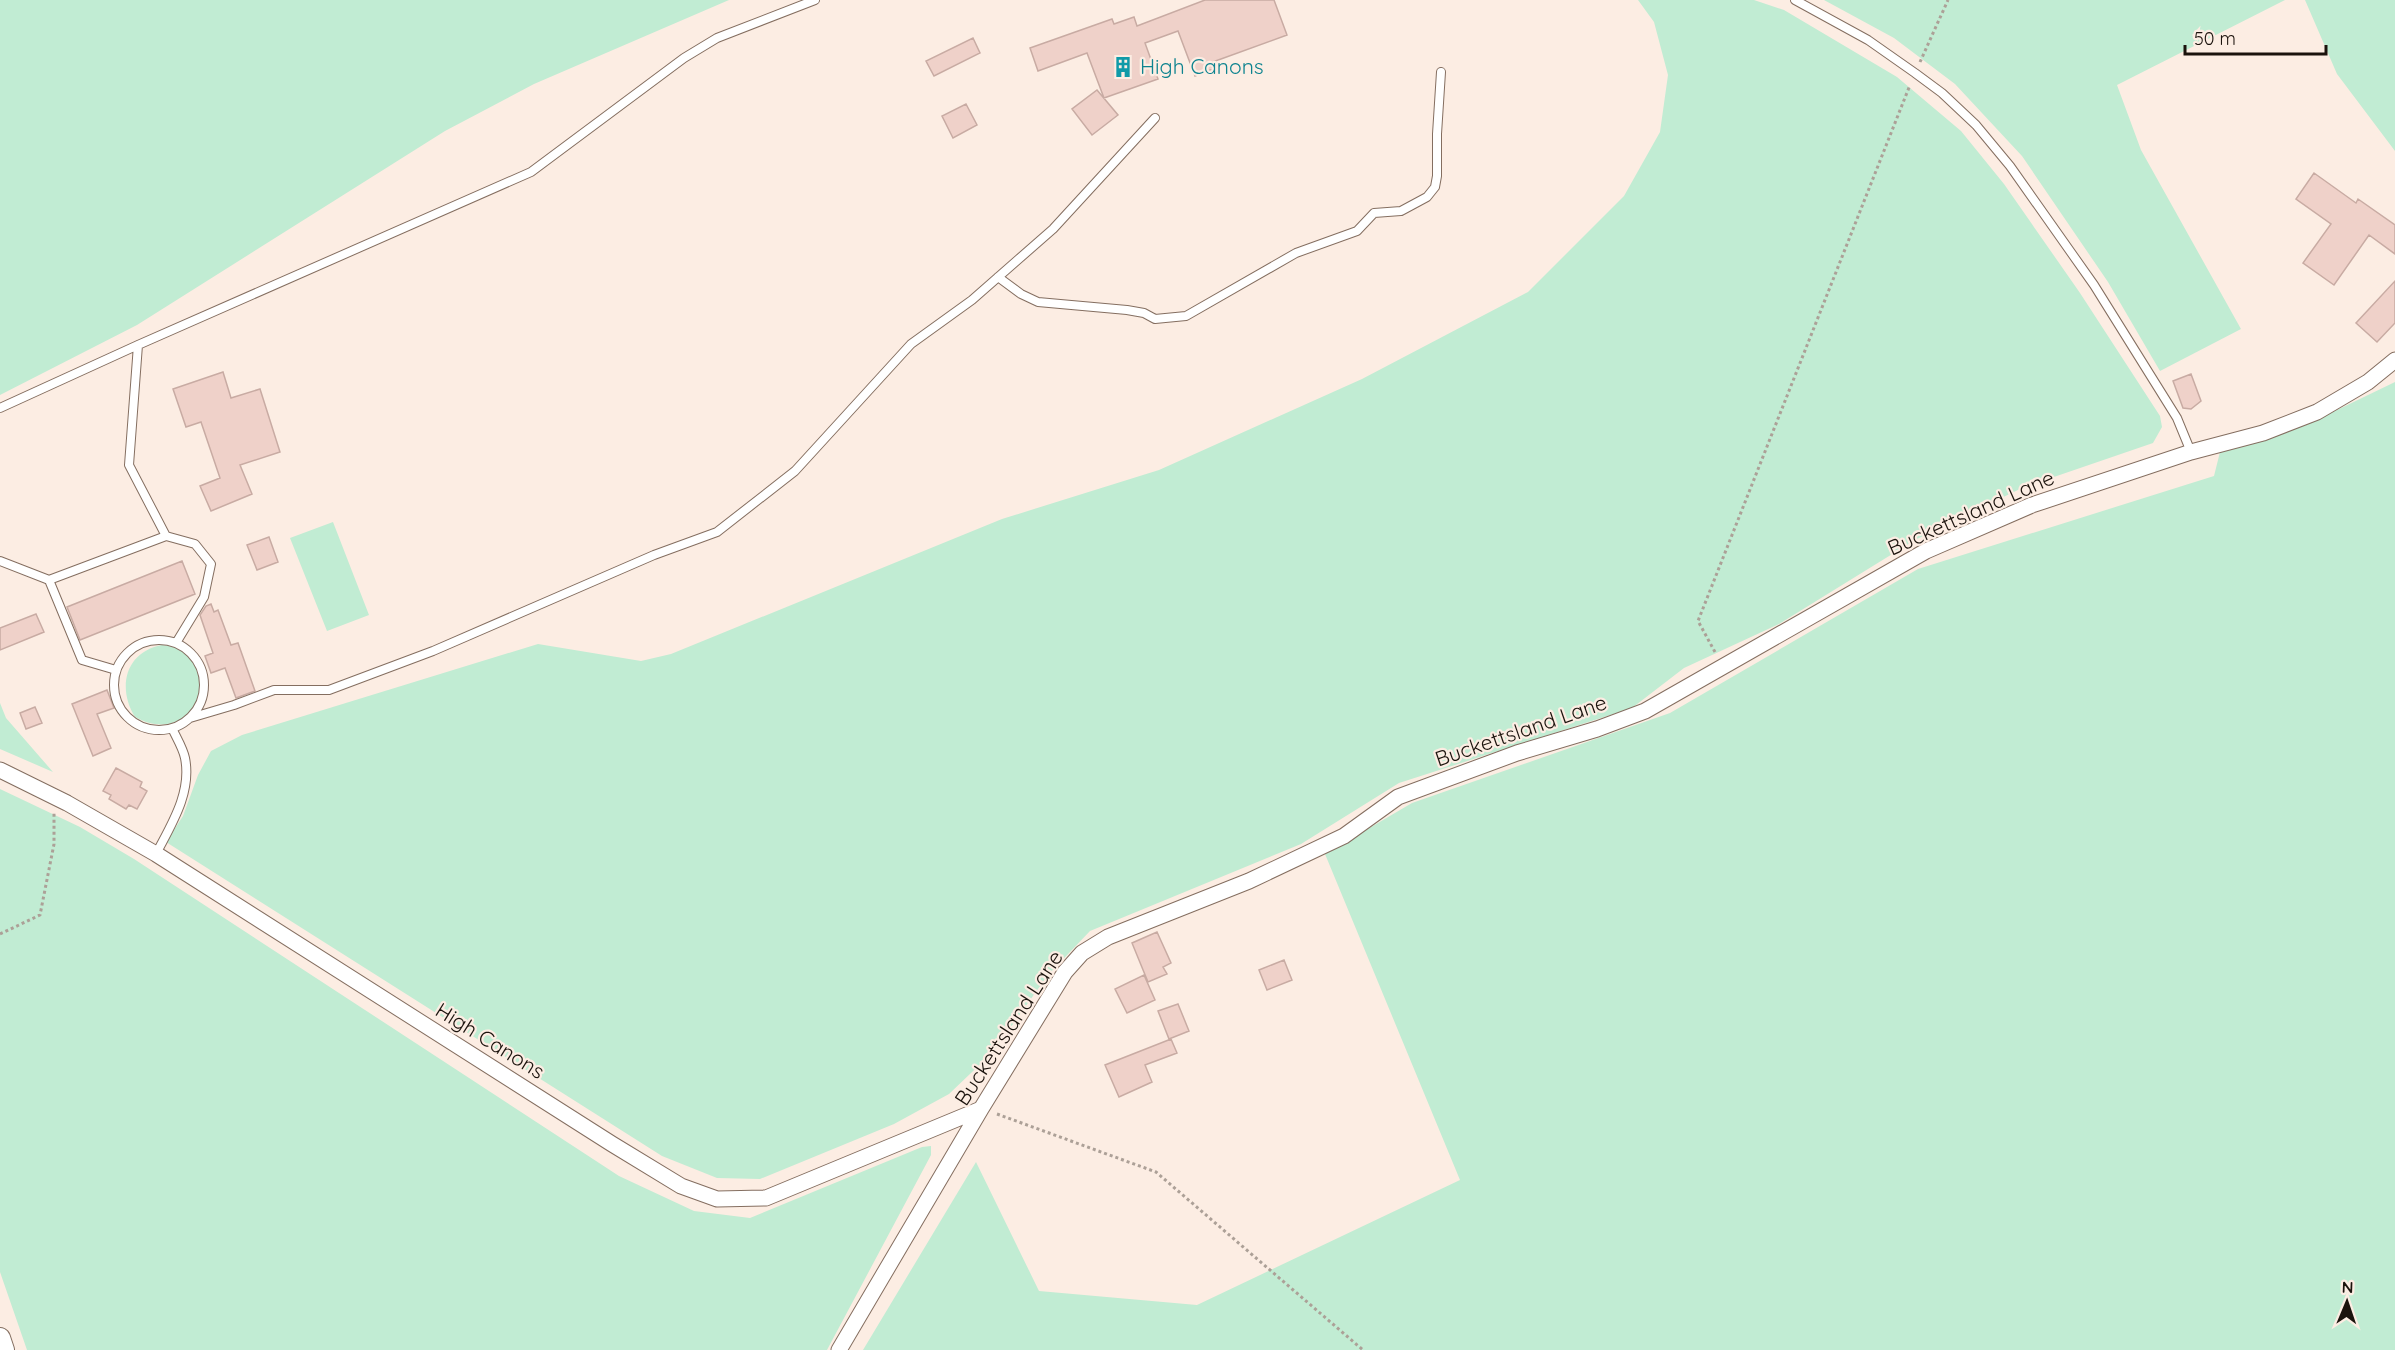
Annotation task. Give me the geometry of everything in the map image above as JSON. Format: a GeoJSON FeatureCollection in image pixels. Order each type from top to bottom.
{"type":"FeatureCollection","features":[{"type":"Feature","properties":{"kind":"street","name":"Buckettsland Lane"},"geometry":{"type":"LineString","coordinates":[[839,1350],[981,1108],[1065,972],[1082,953],[1108,937],[1249,881],[1344,836],[1398,797],[1507,757],[1597,729],[1645,711],[1926,551],[2032,505],[2191,452],[2263,433],[2317,412],[2368,382],[2395,360]]}},
{"type":"Feature","properties":{"kind":"street","name":"High Canons"},"geometry":{"type":"LineString","coordinates":[[0,770],[156,854],[612,1144],[681,1185],[717,1199],[766,1198],[981,1108]]}},
{"type":"Feature","properties":{"kind":"street"},"geometry":{"type":"LineString","coordinates":[[0,1338],[4,1350]]}},
{"type":"Feature","properties":{"kind":"lane"},"geometry":{"type":"LineString","coordinates":[[0,408],[531,172],[684,58],[717,38],[815,0]]}},
{"type":"Feature","properties":{"kind":"lane"},"geometry":{"type":"LineString","coordinates":[[1795,0],[1868,40],[1942,93],[1976,125],[2010,166],[2100,294],[2177,418],[2191,452]]}},
{"type":"Feature","properties":{"kind":"lane"},"geometry":{"type":"LineString","coordinates":[[998,277],[1021,294],[1038,302],[1127,310],[1144,313],[1155,319],[1186,316],[1296,254],[1357,231],[1374,213],[1401,211],[1427,197],[1435,188],[1437,176],[1441,72]]}},
{"type":"Feature","properties":{"kind":"lane"},"geometry":{"type":"LineString","coordinates":[[190,718],[274,690],[329,690],[433,651],[654,555],[717,532],[795,471],[911,344],[972,300],[1053,229],[1155,118]]}},
{"type":"Feature","properties":{"kind":"lane"},"geometry":{"type":"LineString","coordinates":[[138,345],[129,465],[166,536]]}},
{"type":"Feature","properties":{"kind":"lane"},"geometry":{"type":"LineString","coordinates":[[0,561],[49,580],[166,536],[195,544],[212,564],[204,597],[177,643]]}},
{"type":"Feature","properties":{"kind":"lane"},"geometry":{"type":"LineString","coordinates":[[49,580],[81,660],[116,670]]}},
{"type":"Feature","properties":{"kind":"lane"},"geometry":{"type":"LineString","coordinates":[[169,639],[177,643],[189,649],[202,667],[206,688],[199,710],[183,725],[161,731],[139,727],[122,712],[114,692],[116,670],[128,651],[147,640],[169,639]]}},
{"type":"Feature","properties":{"kind":"lane"},"geometry":{"type":"LineString","coordinates":[[156,854],[180,805],[187,782],[185,757],[172,728]]}},
{"type":"Feature","properties":{"kind":"path"},"geometry":{"type":"LineString","coordinates":[[1723,667],[1698,621],[1915,73],[1948,0]]}},
{"type":"Feature","properties":{"kind":"path"},"geometry":{"type":"LineString","coordinates":[[0,934],[40,915],[54,844],[53,797]]}},
{"type":"Feature","properties":{"kind":"path"},"geometry":{"type":"LineString","coordinates":[[981,1108],[1156,1172],[1363,1350]]}},
{"type":"Feature","properties":{"kind":"green space"},"geometry":{"type":"Polygon","coordinates":[[[0,0],[729,0],[534,84],[445,131],[137,325],[0,395],[0,0]]]}},
{"type":"Feature","properties":{"kind":"green space"},"geometry":{"type":"Polygon","coordinates":[[[1638,0],[1754,0],[1784,10],[1897,77],[1961,131],[2004,184],[2080,293],[2160,416],[2162,427],[2153,443],[2022,488],[1915,540],[1779,624],[1684,668],[1632,708],[1399,783],[1301,844],[1090,931],[1048,975],[993,1052],[949,1094],[894,1124],[760,1179],[717,1178],[662,1156],[166,842],[183,816],[198,775],[211,751],[242,735],[538,644],[641,661],[671,654],[1002,519],[1159,470],[1362,379],[1528,292],[1624,196],[1660,132],[1668,75],[1654,22],[1638,0]]]}},
{"type":"Feature","properties":{"kind":"green space"},"geometry":{"type":"Polygon","coordinates":[[[1824,0],[2285,0],[2117,85],[2141,150],[2241,329],[2160,371],[2108,282],[2022,156],[1955,84],[1894,38],[1824,0]]]}},
{"type":"Feature","properties":{"kind":"green space"},"geometry":{"type":"Polygon","coordinates":[[[2305,0],[2395,0],[2395,151],[2337,74],[2305,0]]]}},
{"type":"Feature","properties":{"kind":"green space"},"geometry":{"type":"Polygon","coordinates":[[[2395,382],[2395,1350],[863,1350],[976,1162],[1039,1291],[1197,1305],[1460,1180],[1325,854],[1412,803],[1670,713],[1918,569],[2214,476],[2220,452],[2306,425],[2395,382]]]}},
{"type":"Feature","properties":{"kind":"green space"},"geometry":{"type":"Polygon","coordinates":[[[333,522],[369,615],[327,631],[290,538],[333,522]]]}},
{"type":"Feature","properties":{"kind":"green space"},"geometry":{"type":"Polygon","coordinates":[[[162,645],[184,652],[197,665],[202,681],[200,697],[190,712],[176,722],[157,724],[135,717],[129,706],[126,683],[132,663],[149,649],[162,645]]]}},
{"type":"Feature","properties":{"kind":"green space"},"geometry":{"type":"Polygon","coordinates":[[[0,703],[6,718],[53,772],[0,749],[0,703]]]}},
{"type":"Feature","properties":{"kind":"green space"},"geometry":{"type":"Polygon","coordinates":[[[0,789],[80,827],[134,859],[619,1176],[694,1211],[750,1218],[922,1147],[931,1146],[931,1155],[827,1350],[27,1350],[0,1272],[0,789]]]}},
{"type":"Feature","properties":{"kind":"building","name":"High Canons"},"geometry":{"type":"Polygon","coordinates":[[[1205,0],[1274,0],[1287,35],[1210,63],[1213,69],[1195,76],[1178,31],[1145,43],[1158,79],[1104,98],[1087,53],[1038,71],[1030,48],[1112,19],[1114,24],[1134,17],[1137,26],[1205,0]]]}},
{"type":"Feature","properties":{"kind":"building"},"geometry":{"type":"Polygon","coordinates":[[[973,38],[980,53],[934,76],[926,61],[973,38]]]}},
{"type":"Feature","properties":{"kind":"building"},"geometry":{"type":"Polygon","coordinates":[[[1097,90],[1118,115],[1092,135],[1072,109],[1097,90]]]}},
{"type":"Feature","properties":{"kind":"building"},"geometry":{"type":"Polygon","coordinates":[[[966,104],[977,125],[953,138],[942,116],[966,104]]]}},
{"type":"Feature","properties":{"kind":"building"},"geometry":{"type":"Polygon","coordinates":[[[2314,173],[2356,203],[2358,199],[2395,225],[2395,254],[2369,235],[2334,285],[2303,263],[2331,224],[2296,199],[2314,173]]]}},
{"type":"Feature","properties":{"kind":"building"},"geometry":{"type":"Polygon","coordinates":[[[2395,281],[2395,323],[2377,342],[2356,323],[2395,281]]]}},
{"type":"Feature","properties":{"kind":"building"},"geometry":{"type":"Polygon","coordinates":[[[223,372],[231,398],[260,389],[280,452],[240,465],[252,494],[211,511],[200,486],[220,478],[201,422],[186,427],[173,389],[223,372]]]}},
{"type":"Feature","properties":{"kind":"building"},"geometry":{"type":"Polygon","coordinates":[[[2191,374],[2201,401],[2191,409],[2183,408],[2173,381],[2191,374]]]}},
{"type":"Feature","properties":{"kind":"building"},"geometry":{"type":"Polygon","coordinates":[[[269,537],[278,562],[257,570],[247,545],[269,537]]]}},
{"type":"Feature","properties":{"kind":"building"},"geometry":{"type":"Polygon","coordinates":[[[182,561],[195,594],[80,640],[67,607],[182,561]]]}},
{"type":"Feature","properties":{"kind":"building"},"geometry":{"type":"Polygon","coordinates":[[[211,604],[214,612],[218,610],[231,645],[238,643],[255,691],[236,698],[225,668],[211,673],[205,656],[213,653],[200,615],[206,606],[211,604]]]}},
{"type":"Feature","properties":{"kind":"building"},"geometry":{"type":"Polygon","coordinates":[[[36,614],[44,632],[0,650],[0,628],[36,614]]]}},
{"type":"Feature","properties":{"kind":"building"},"geometry":{"type":"Polygon","coordinates":[[[107,690],[114,708],[97,714],[111,748],[93,756],[72,704],[107,690]]]}},
{"type":"Feature","properties":{"kind":"building"},"geometry":{"type":"Polygon","coordinates":[[[35,707],[42,723],[26,729],[20,713],[35,707]]]}},
{"type":"Feature","properties":{"kind":"building"},"geometry":{"type":"Polygon","coordinates":[[[116,768],[142,782],[140,787],[147,791],[137,809],[129,805],[126,809],[109,799],[111,795],[103,791],[116,768]]]}},
{"type":"Feature","properties":{"kind":"building"},"geometry":{"type":"Polygon","coordinates":[[[1157,932],[1171,963],[1163,967],[1167,974],[1148,982],[1132,943],[1157,932]]]}},
{"type":"Feature","properties":{"kind":"building"},"geometry":{"type":"Polygon","coordinates":[[[1284,960],[1292,980],[1267,990],[1259,970],[1284,960]]]}},
{"type":"Feature","properties":{"kind":"building"},"geometry":{"type":"Polygon","coordinates":[[[1144,975],[1155,1000],[1127,1013],[1115,989],[1144,975]]]}},
{"type":"Feature","properties":{"kind":"building"},"geometry":{"type":"Polygon","coordinates":[[[1178,1004],[1189,1031],[1169,1039],[1158,1011],[1178,1004]]]}},
{"type":"Feature","properties":{"kind":"building"},"geometry":{"type":"Polygon","coordinates":[[[1171,1039],[1177,1053],[1145,1065],[1152,1082],[1119,1097],[1105,1065],[1171,1039]]]}},
{"type":"Feature","properties":{"kind":"place","name":"High Canons"},"geometry":{"type":"Point","coordinates":[1123,67]}}]}
